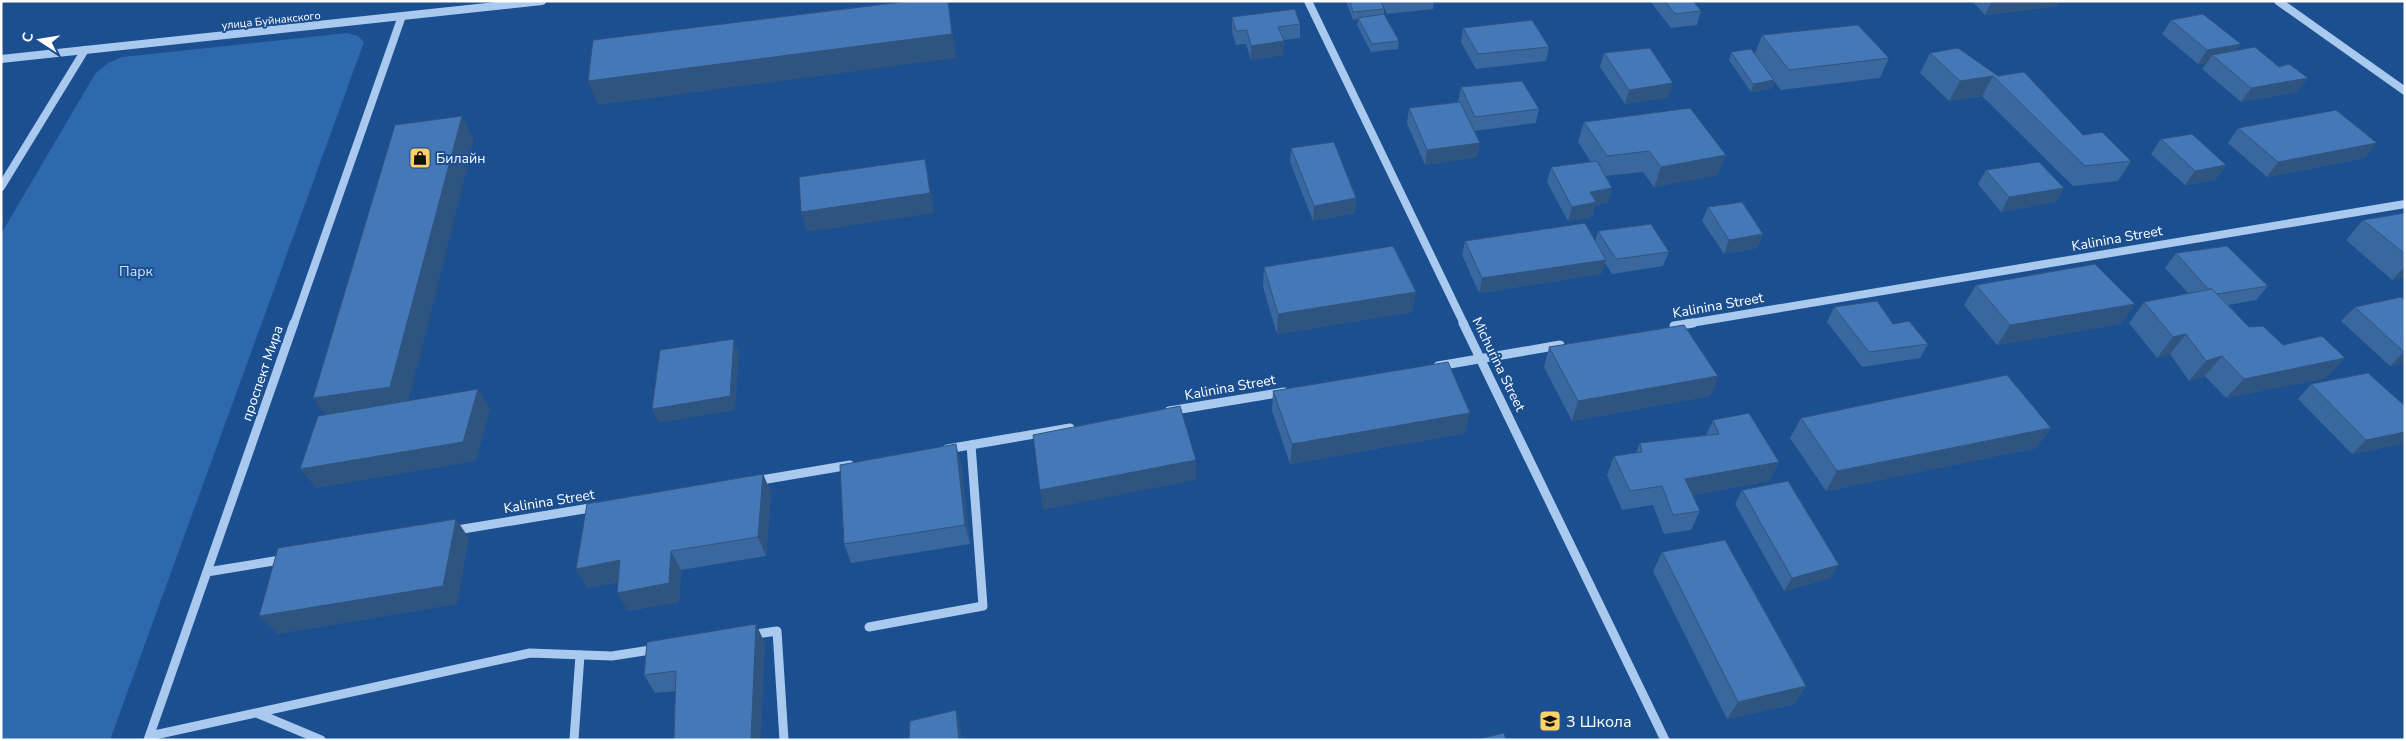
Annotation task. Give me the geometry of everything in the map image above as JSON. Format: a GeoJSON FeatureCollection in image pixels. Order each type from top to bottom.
{"type":"FeatureCollection","features":[{"type":"Feature","properties":{"kind":"street","name":"улица Буйнакского"},"geometry":{"type":"LineString","coordinates":[[1,59],[542,1]]}},
{"type":"Feature","properties":{"kind":"street","name":"Michurina Street"},"geometry":{"type":"LineString","coordinates":[[1308,1],[1665,740]]}},
{"type":"Feature","properties":{"kind":"street"},"geometry":{"type":"LineString","coordinates":[[2278,1],[2405,91]]}},
{"type":"Feature","properties":{"kind":"street","name":"проспект Мира"},"geometry":{"type":"LineString","coordinates":[[149,738],[402,16]]}},
{"type":"Feature","properties":{"kind":"street"},"geometry":{"type":"LineString","coordinates":[[1,187],[85,50]]}},
{"type":"Feature","properties":{"kind":"street","name":"Kalinina Street"},"geometry":{"type":"LineString","coordinates":[[1668,327],[2405,204]]}},
{"type":"Feature","properties":{"kind":"street"},"geometry":{"type":"LineString","coordinates":[[1432,367],[1570,344]]}},
{"type":"Feature","properties":{"kind":"street","name":"Kalinina Street"},"geometry":{"type":"LineString","coordinates":[[1157,413],[1294,390]]}},
{"type":"Feature","properties":{"kind":"street"},"geometry":{"type":"LineString","coordinates":[[941,450],[1079,426]]}},
{"type":"Feature","properties":{"kind":"street"},"geometry":{"type":"LineString","coordinates":[[869,627],[983,606],[971,445]]}},
{"type":"Feature","properties":{"kind":"street"},"geometry":{"type":"LineString","coordinates":[[746,482],[863,463]]}},
{"type":"Feature","properties":{"kind":"street","name":"Kalinina Street"},"geometry":{"type":"LineString","coordinates":[[442,533],[608,505]]}},
{"type":"Feature","properties":{"kind":"street"},"geometry":{"type":"LineString","coordinates":[[207,572],[295,557]]}},
{"type":"Feature","properties":{"kind":"street"},"geometry":{"type":"LineString","coordinates":[[738,637],[777,631],[784,740]]}},
{"type":"Feature","properties":{"kind":"street"},"geometry":{"type":"LineString","coordinates":[[149,738],[530,652],[612,656],[670,647]]}},
{"type":"Feature","properties":{"kind":"street"},"geometry":{"type":"LineString","coordinates":[[574,740],[580,654]]}},
{"type":"Feature","properties":{"kind":"street"},"geometry":{"type":"LineString","coordinates":[[258,714],[321,740]]}},
{"type":"Feature","properties":{"kind":"green space","name":"Парк"},"geometry":{"type":"Polygon","coordinates":[[[347,33],[358,36],[364,42],[110,740],[1,740],[1,234],[95,74],[108,63],[122,57],[347,33]]]}},
{"type":"Feature","properties":{"kind":"building"},"geometry":{"type":"Polygon","coordinates":[[[910,1],[948,1],[952,34],[588,81],[593,40],[910,1]]]}},
{"type":"Feature","properties":{"kind":"building"},"geometry":{"type":"Polygon","coordinates":[[[1350,1],[1381,1],[1384,9],[1353,12],[1350,1]]]}},
{"type":"Feature","properties":{"kind":"building"},"geometry":{"type":"Polygon","coordinates":[[[1665,1],[1693,1],[1701,11],[1675,14],[1665,1]]]}},
{"type":"Feature","properties":{"kind":"building"},"geometry":{"type":"Polygon","coordinates":[[[1295,9],[1300,24],[1278,27],[1284,41],[1251,46],[1247,30],[1236,31],[1232,17],[1295,9]]]}},
{"type":"Feature","properties":{"kind":"building"},"geometry":{"type":"Polygon","coordinates":[[[1384,14],[1399,41],[1372,44],[1358,18],[1384,14]]]}},
{"type":"Feature","properties":{"kind":"building"},"geometry":{"type":"Polygon","coordinates":[[[2203,14],[2241,44],[2207,50],[2171,20],[2203,14]]]}},
{"type":"Feature","properties":{"kind":"building"},"geometry":{"type":"Polygon","coordinates":[[[1532,20],[1549,47],[1478,54],[1463,28],[1532,20]]]}},
{"type":"Feature","properties":{"kind":"building"},"geometry":{"type":"Polygon","coordinates":[[[1858,25],[1889,58],[1789,70],[1762,35],[1858,25]]]}},
{"type":"Feature","properties":{"kind":"building"},"geometry":{"type":"Polygon","coordinates":[[[2255,47],[2279,67],[2289,64],[2308,78],[2251,88],[2212,55],[2255,47]]]}},
{"type":"Feature","properties":{"kind":"building"},"geometry":{"type":"Polygon","coordinates":[[[1650,48],[1673,83],[1629,90],[1604,53],[1650,48]]]}},
{"type":"Feature","properties":{"kind":"building"},"geometry":{"type":"Polygon","coordinates":[[[1958,48],[1998,76],[2024,72],[2083,135],[2102,132],[2131,161],[2085,166],[1993,76],[1960,81],[1930,53],[1958,48]]]}},
{"type":"Feature","properties":{"kind":"building"},"geometry":{"type":"Polygon","coordinates":[[[1751,49],[1774,80],[1753,84],[1731,52],[1751,49]]]}},
{"type":"Feature","properties":{"kind":"building"},"geometry":{"type":"Polygon","coordinates":[[[1522,81],[1539,109],[1475,117],[1461,87],[1522,81]]]}},
{"type":"Feature","properties":{"kind":"building"},"geometry":{"type":"Polygon","coordinates":[[[1460,102],[1480,143],[1427,150],[1409,108],[1460,102]]]}},
{"type":"Feature","properties":{"kind":"building"},"geometry":{"type":"Polygon","coordinates":[[[1690,108],[1726,155],[1661,167],[1649,151],[1607,156],[1584,122],[1690,108]]]}},
{"type":"Feature","properties":{"kind":"building"},"geometry":{"type":"Polygon","coordinates":[[[2336,110],[2377,143],[2278,162],[2238,128],[2336,110]]]}},
{"type":"Feature","properties":{"kind":"building"},"geometry":{"type":"Polygon","coordinates":[[[462,116],[390,387],[313,398],[395,125],[462,116]]]}},
{"type":"Feature","properties":{"kind":"building"},"geometry":{"type":"Polygon","coordinates":[[[2192,134],[2226,165],[2195,171],[2161,139],[2192,134]]]}},
{"type":"Feature","properties":{"kind":"building"},"geometry":{"type":"Polygon","coordinates":[[[1334,142],[1356,198],[1314,206],[1291,148],[1334,142]]]}},
{"type":"Feature","properties":{"kind":"building"},"geometry":{"type":"Polygon","coordinates":[[[925,159],[930,193],[801,212],[799,177],[925,159]]]}},
{"type":"Feature","properties":{"kind":"building"},"geometry":{"type":"Polygon","coordinates":[[[1597,161],[1612,188],[1590,192],[1596,202],[1572,207],[1551,167],[1597,161]]]}},
{"type":"Feature","properties":{"kind":"building"},"geometry":{"type":"Polygon","coordinates":[[[2039,162],[2064,188],[2009,197],[1986,170],[2039,162]]]}},
{"type":"Feature","properties":{"kind":"building"},"geometry":{"type":"Polygon","coordinates":[[[1742,202],[1763,234],[1729,240],[1708,207],[1742,202]]]}},
{"type":"Feature","properties":{"kind":"building"},"geometry":{"type":"Polygon","coordinates":[[[2405,213],[2405,254],[2363,220],[2405,213]]]}},
{"type":"Feature","properties":{"kind":"building"},"geometry":{"type":"Polygon","coordinates":[[[1585,223],[1606,260],[1482,278],[1465,241],[1585,223]]]}},
{"type":"Feature","properties":{"kind":"building"},"geometry":{"type":"Polygon","coordinates":[[[1651,224],[1669,252],[1616,259],[1598,231],[1651,224]]]}},
{"type":"Feature","properties":{"kind":"building"},"geometry":{"type":"Polygon","coordinates":[[[1393,246],[1416,292],[1278,314],[1264,267],[1393,246]]]}},
{"type":"Feature","properties":{"kind":"building"},"geometry":{"type":"Polygon","coordinates":[[[2227,246],[2268,286],[2217,294],[2212,289],[2208,289],[2176,253],[2227,246]]]}},
{"type":"Feature","properties":{"kind":"building"},"geometry":{"type":"Polygon","coordinates":[[[2095,264],[2135,304],[2010,325],[1976,285],[2095,264]]]}},
{"type":"Feature","properties":{"kind":"building"},"geometry":{"type":"Polygon","coordinates":[[[2212,289],[2249,327],[2263,326],[2283,345],[2322,336],[2345,358],[2244,379],[2222,356],[2206,361],[2186,334],[2173,337],[2144,302],[2212,289]]]}},
{"type":"Feature","properties":{"kind":"building"},"geometry":{"type":"Polygon","coordinates":[[[2401,297],[2405,300],[2404,352],[2355,307],[2401,297]]]}},
{"type":"Feature","properties":{"kind":"building"},"geometry":{"type":"Polygon","coordinates":[[[1877,301],[1893,324],[1909,321],[1928,344],[1869,352],[1834,307],[1877,301]]]}},
{"type":"Feature","properties":{"kind":"building"},"geometry":{"type":"Polygon","coordinates":[[[1684,325],[1718,376],[1578,401],[1549,347],[1684,325]]]}},
{"type":"Feature","properties":{"kind":"building"},"geometry":{"type":"Polygon","coordinates":[[[734,339],[730,396],[652,409],[660,350],[734,339]]]}},
{"type":"Feature","properties":{"kind":"building"},"geometry":{"type":"Polygon","coordinates":[[[1448,362],[1470,413],[1292,444],[1273,391],[1448,362]]]}},
{"type":"Feature","properties":{"kind":"building"},"geometry":{"type":"Polygon","coordinates":[[[2368,373],[2405,406],[2405,432],[2366,440],[2311,384],[2368,373]]]}},
{"type":"Feature","properties":{"kind":"building"},"geometry":{"type":"Polygon","coordinates":[[[2007,375],[2051,428],[1837,471],[1801,418],[2007,375]]]}},
{"type":"Feature","properties":{"kind":"building"},"geometry":{"type":"Polygon","coordinates":[[[478,389],[463,442],[300,469],[318,416],[478,389]]]}},
{"type":"Feature","properties":{"kind":"building"},"geometry":{"type":"Polygon","coordinates":[[[1180,406],[1196,460],[1040,490],[1033,435],[1180,406]]]}},
{"type":"Feature","properties":{"kind":"building"},"geometry":{"type":"Polygon","coordinates":[[[1749,413],[1779,462],[1685,479],[1700,511],[1673,515],[1662,486],[1630,491],[1614,456],[1642,452],[1640,443],[1719,434],[1713,420],[1749,413]]]}},
{"type":"Feature","properties":{"kind":"building"},"geometry":{"type":"Polygon","coordinates":[[[956,444],[965,525],[844,544],[840,465],[956,444]]]}},
{"type":"Feature","properties":{"kind":"building"},"geometry":{"type":"Polygon","coordinates":[[[763,474],[758,537],[671,551],[669,583],[617,593],[620,560],[576,569],[587,504],[763,474]]]}},
{"type":"Feature","properties":{"kind":"building"},"geometry":{"type":"Polygon","coordinates":[[[1788,481],[1839,565],[1792,578],[1742,490],[1788,481]]]}},
{"type":"Feature","properties":{"kind":"building"},"geometry":{"type":"Polygon","coordinates":[[[456,519],[443,586],[259,616],[278,548],[456,519]]]}},
{"type":"Feature","properties":{"kind":"building"},"geometry":{"type":"Polygon","coordinates":[[[1725,540],[1806,686],[1738,702],[1662,552],[1725,540]]]}},
{"type":"Feature","properties":{"kind":"building"},"geometry":{"type":"Polygon","coordinates":[[[756,624],[751,740],[674,740],[676,671],[644,675],[647,642],[756,624]]]}},
{"type":"Feature","properties":{"kind":"building"},"geometry":{"type":"Polygon","coordinates":[[[956,710],[959,740],[909,740],[910,721],[956,710]]]}},
{"type":"Feature","properties":{"kind":"building"},"geometry":{"type":"Polygon","coordinates":[[[1504,733],[1506,740],[1475,740],[1504,733]]]}},
{"type":"Feature","properties":{"kind":"place","name":"Билайн"},"geometry":{"type":"Point","coordinates":[420,158]}},
{"type":"Feature","properties":{"kind":"place","name":"3 Школа"},"geometry":{"type":"Point","coordinates":[1550,721]}}]}
